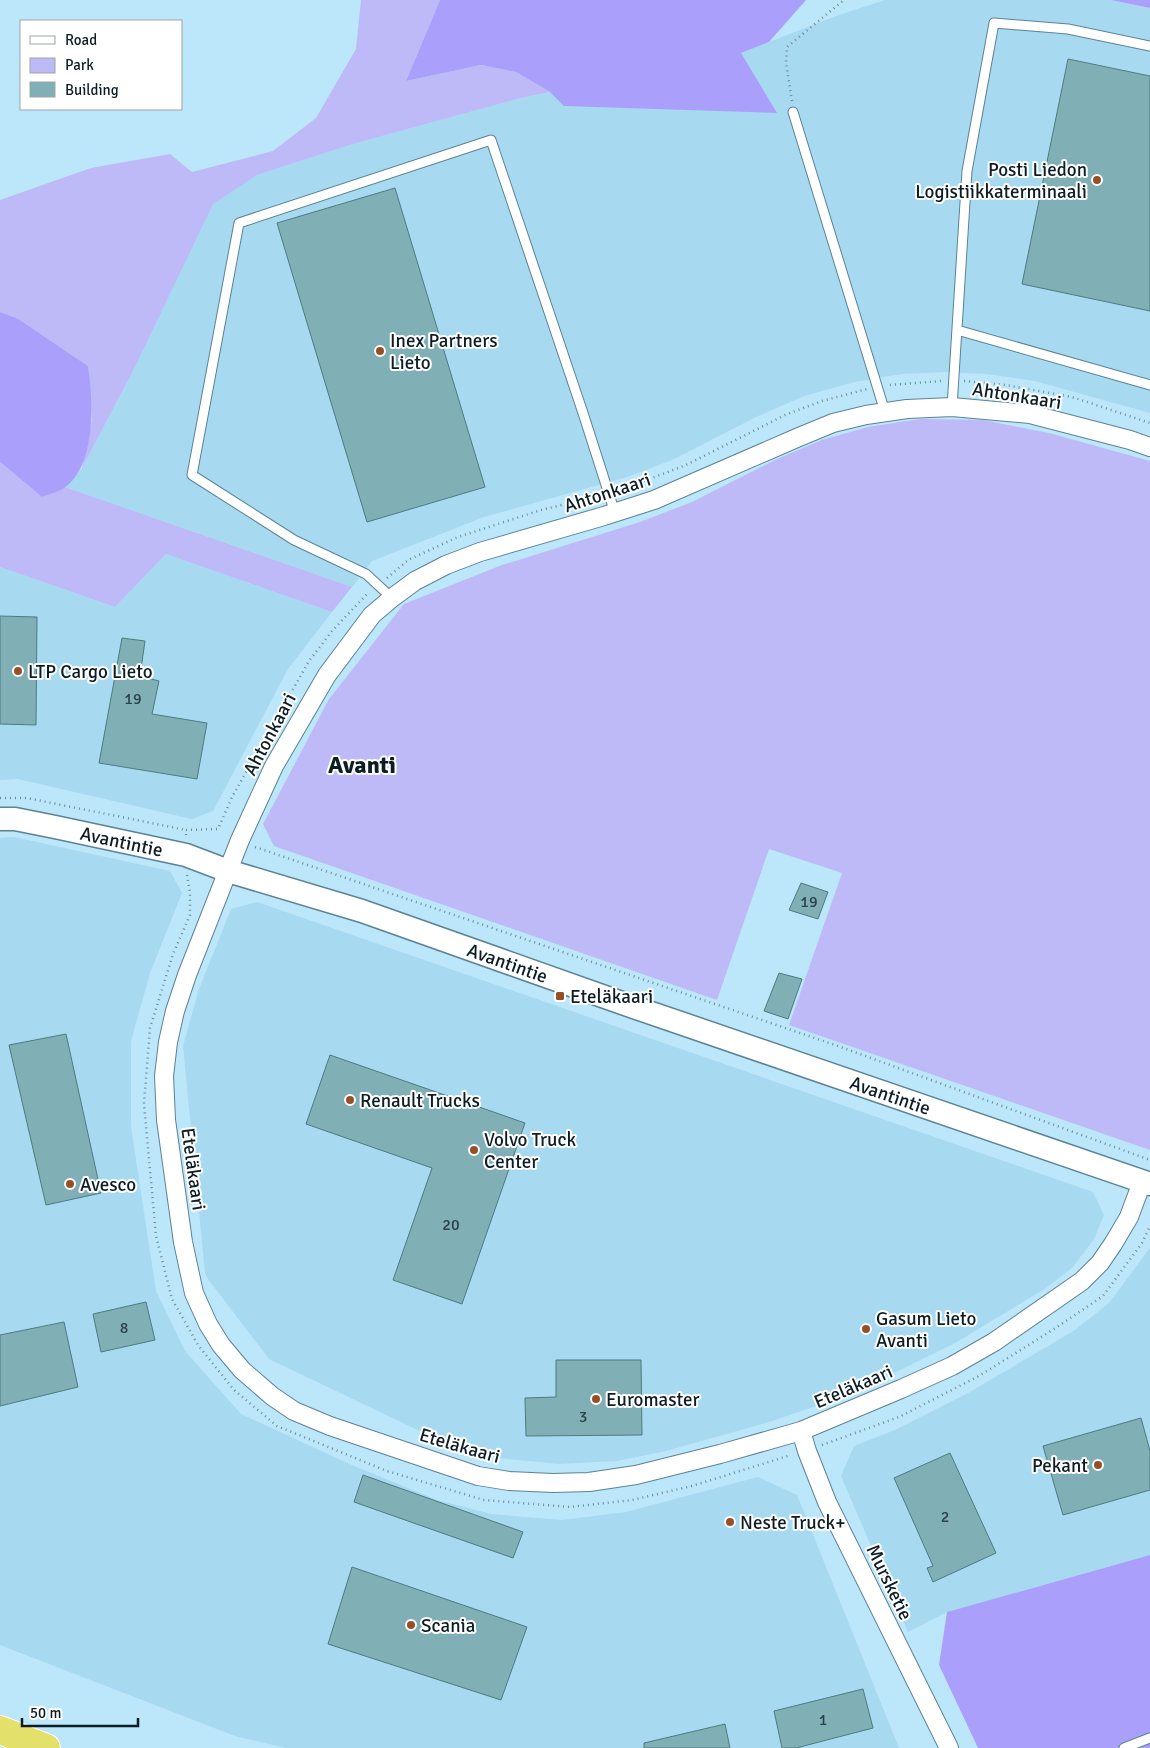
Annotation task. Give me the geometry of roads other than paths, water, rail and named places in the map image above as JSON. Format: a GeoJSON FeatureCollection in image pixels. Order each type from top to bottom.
{"type":"FeatureCollection","features":[{"type":"Feature","properties":{"kind":"highway"},"geometry":{"type":"LineString","coordinates":[[0,1730],[46,1748]]}},
{"type":"Feature","properties":{"kind":"street","name":"Ahtonkaari"},"geometry":{"type":"LineString","coordinates":[[228,871],[274,766],[327,675],[372,615],[415,581],[446,565],[480,552],[654,500],[832,423],[885,412],[952,406],[1030,414],[1150,447]]}},
{"type":"Feature","properties":{"kind":"street","name":"Avantintie"},"geometry":{"type":"LineString","coordinates":[[0,818],[15,819],[186,855],[228,871],[362,911],[613,1000],[1146,1183]]}},
{"type":"Feature","properties":{"kind":"street","name":"Eteläkaari"},"geometry":{"type":"LineString","coordinates":[[228,871],[187,975],[175,1011],[168,1042],[164,1076],[169,1139],[183,1242],[194,1293],[208,1324],[221,1345],[242,1370],[272,1396],[294,1411],[330,1426],[478,1476],[510,1481],[553,1483],[589,1482],[636,1475],[801,1431],[952,1366],[994,1342],[1049,1305],[1082,1281],[1100,1263],[1113,1244],[1146,1183]]}},
{"type":"Feature","properties":{"kind":"street","name":"Mursketie"},"geometry":{"type":"LineString","coordinates":[[801,1431],[806,1451],[827,1502],[949,1748]]}},
{"type":"Feature","properties":{"kind":"lane"},"geometry":{"type":"LineString","coordinates":[[952,406],[967,171],[994,23],[1068,29],[1150,46]]}},
{"type":"Feature","properties":{"kind":"lane"},"geometry":{"type":"LineString","coordinates":[[794,112],[885,412]]}},
{"type":"Feature","properties":{"kind":"lane"},"geometry":{"type":"LineString","coordinates":[[392,598],[366,574],[294,540],[192,474],[239,223],[491,140],[615,513]]}},
{"type":"Feature","properties":{"kind":"lane"},"geometry":{"type":"LineString","coordinates":[[957,330],[1150,385]]}},
{"type":"Feature","properties":{"kind":"lane"},"geometry":{"type":"LineString","coordinates":[[1124,1748],[1150,1738]]}},
{"type":"Feature","properties":{"kind":"place","name":"Posti Liedon Logistiikkaterminaali"},"geometry":{"type":"Point","coordinates":[1097,180]}},
{"type":"Feature","properties":{"kind":"place","name":"Inex Partners Lieto"},"geometry":{"type":"Point","coordinates":[380,351]}},
{"type":"Feature","properties":{"kind":"place","name":"LTP Cargo Lieto"},"geometry":{"type":"Point","coordinates":[18,671]}},
{"type":"Feature","properties":{"kind":"place","name":"Eteläkaari"},"geometry":{"type":"Point","coordinates":[560,996]}},
{"type":"Feature","properties":{"kind":"place","name":"Renault Trucks"},"geometry":{"type":"Point","coordinates":[350,1100]}},
{"type":"Feature","properties":{"kind":"place","name":"Volvo Truck Center"},"geometry":{"type":"Point","coordinates":[474,1150]}},
{"type":"Feature","properties":{"kind":"place","name":"Avesco"},"geometry":{"type":"Point","coordinates":[70,1184]}},
{"type":"Feature","properties":{"kind":"place","name":"Gasum Lieto Avanti"},"geometry":{"type":"Point","coordinates":[866,1329]}},
{"type":"Feature","properties":{"kind":"place","name":"Euromaster"},"geometry":{"type":"Point","coordinates":[596,1399]}},
{"type":"Feature","properties":{"kind":"place","name":"Pekant"},"geometry":{"type":"Point","coordinates":[1098,1465]}},
{"type":"Feature","properties":{"kind":"place","name":"Neste Truck+"},"geometry":{"type":"Point","coordinates":[730,1522]}},
{"type":"Feature","properties":{"kind":"place","name":"Scania"},"geometry":{"type":"Point","coordinates":[411,1625]}},
{"type":"Feature","properties":{"kind":"district","name":"Avanti"},"geometry":{"type":"Point","coordinates":[362,765]}}]}
